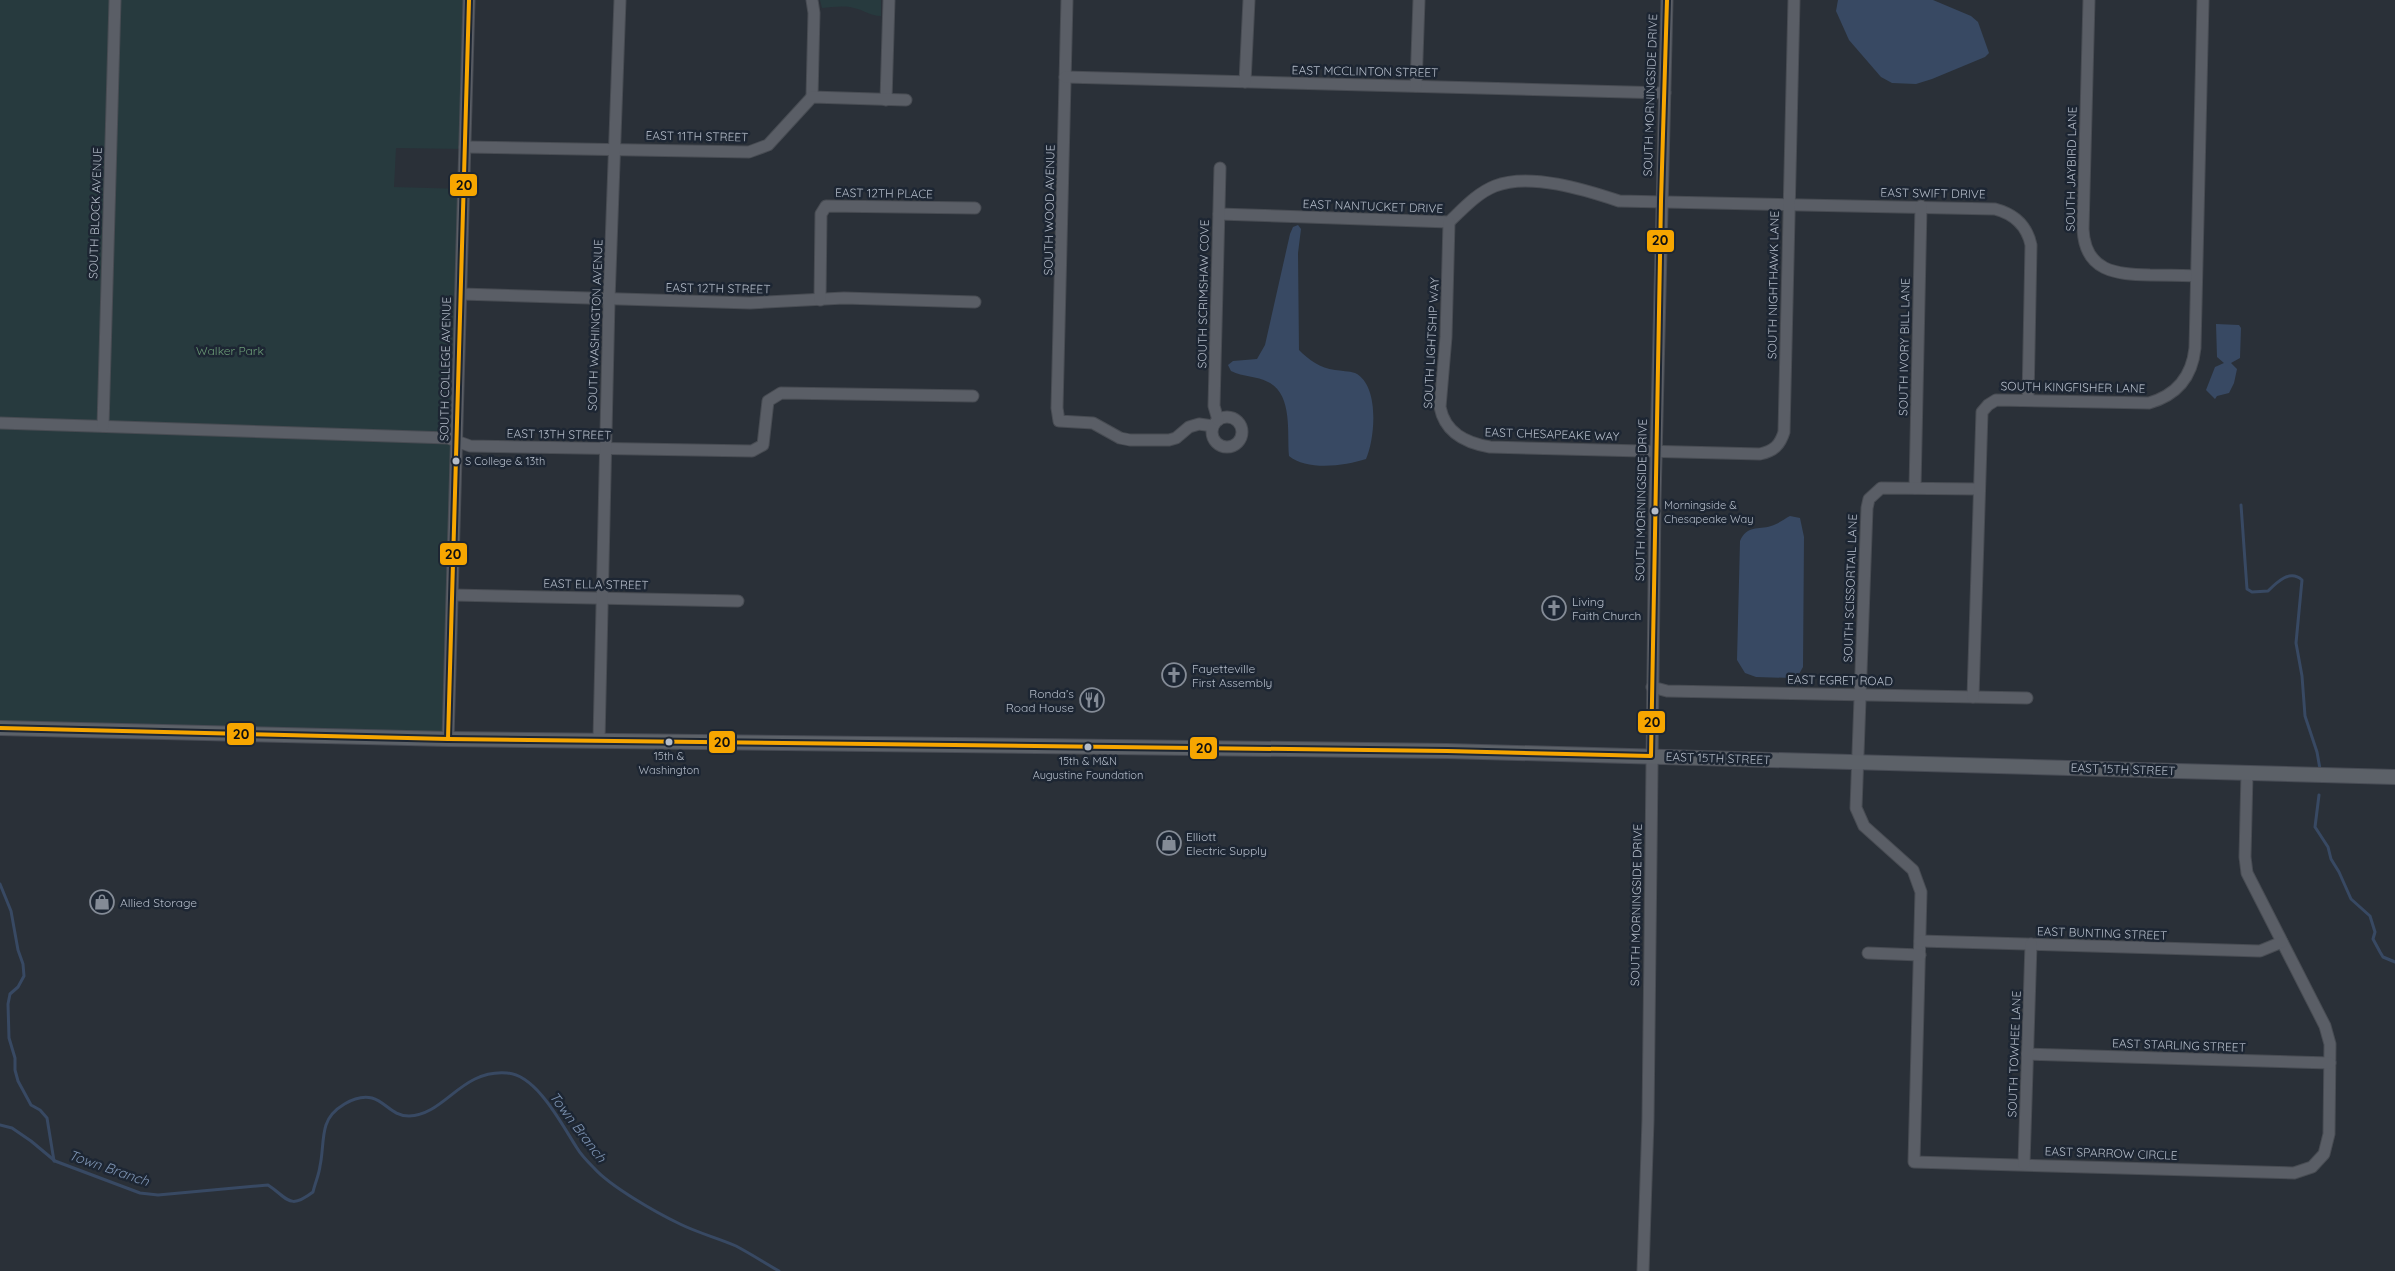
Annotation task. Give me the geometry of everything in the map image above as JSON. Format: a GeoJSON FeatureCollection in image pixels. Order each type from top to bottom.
{"type":"FeatureCollection","features":[{"type":"Feature","properties":{"kind":"main road","name":"EAST 15TH STREET"},"geometry":{"type":"LineString","coordinates":[[0,728],[448,739],[1652,756],[2395,777]]}},
{"type":"Feature","properties":{"kind":"street","name":"SOUTH BLOCK AVENUE"},"geometry":{"type":"LineString","coordinates":[[103,426],[115,0]]}},
{"type":"Feature","properties":{"kind":"street","name":"SOUTH COLLEGE AVENUE"},"geometry":{"type":"LineString","coordinates":[[448,739],[469,0]]}},
{"type":"Feature","properties":{"kind":"street","name":"SOUTH WASHINGTON AVENUE"},"geometry":{"type":"LineString","coordinates":[[598,740],[609,300],[620,0]]}},
{"type":"Feature","properties":{"kind":"street"},"geometry":{"type":"LineString","coordinates":[[812,0],[814,13],[812,97],[906,100]]}},
{"type":"Feature","properties":{"kind":"street"},"geometry":{"type":"LineString","coordinates":[[886,100],[889,0]]}},
{"type":"Feature","properties":{"kind":"street","name":"SOUTH WOOD AVENUE"},"geometry":{"type":"LineString","coordinates":[[1067,0],[1057,408],[1059,420],[1093,423],[1120,438],[1130,440],[1170,440],[1176,438],[1189,427],[1199,424],[1216,423]]}},
{"type":"Feature","properties":{"kind":"street"},"geometry":{"type":"LineString","coordinates":[[1245,82],[1249,0]]}},
{"type":"Feature","properties":{"kind":"street"},"geometry":{"type":"LineString","coordinates":[[1416,86],[1419,0]]}},
{"type":"Feature","properties":{"kind":"street","name":"SOUTH MORNINGSIDE DRIVE"},"geometry":{"type":"LineString","coordinates":[[1643,1271],[1648,1120],[1656,451],[1667,0]]}},
{"type":"Feature","properties":{"kind":"street","name":"SOUTH NIGHTHAWK LANE"},"geometry":{"type":"LineString","coordinates":[[1656,451],[1760,454],[1770,452],[1782,440],[1784,432],[1794,0]]}},
{"type":"Feature","properties":{"kind":"street","name":"SOUTH JAYBIRD LANE"},"geometry":{"type":"LineString","coordinates":[[2089,0],[2083,230],[2086,247],[2100,266],[2115,273],[2196,276]]}},
{"type":"Feature","properties":{"kind":"street","name":"SOUTH KINGFISHER LANE"},"geometry":{"type":"LineString","coordinates":[[1974,697],[1982,412],[1988,404],[1996,400],[2149,403],[2170,394],[2185,379],[2193,360],[2203,0]]}},
{"type":"Feature","properties":{"kind":"street","name":"EAST MCCLINTON STREET"},"geometry":{"type":"LineString","coordinates":[[1065,77],[1665,93]]}},
{"type":"Feature","properties":{"kind":"street","name":"EAST 11TH STREET"},"geometry":{"type":"LineString","coordinates":[[466,147],[749,152],[759,150],[768,145],[812,97]]}},
{"type":"Feature","properties":{"kind":"street","name":"SOUTH SCRIMSHAW COVE"},"geometry":{"type":"LineString","coordinates":[[1216,423],[1214,406],[1220,168]]}},
{"type":"Feature","properties":{"kind":"street","name":"EAST NANTUCKET DRIVE"},"geometry":{"type":"LineString","coordinates":[[1219,214],[1449,222],[1481,194],[1496,185],[1512,182],[1569,185],[1620,201],[1661,201]]}},
{"type":"Feature","properties":{"kind":"street","name":"EAST SWIFT DRIVE"},"geometry":{"type":"LineString","coordinates":[[1661,201],[1995,208],[2014,217],[2027,232],[2032,252],[2028,400]]}},
{"type":"Feature","properties":{"kind":"street","name":"EAST 12TH PLACE"},"geometry":{"type":"LineString","coordinates":[[820,300],[821,214],[826,206],[976,208]]}},
{"type":"Feature","properties":{"kind":"street","name":"SOUTH IVORY BILL LANE"},"geometry":{"type":"LineString","coordinates":[[1914,488],[1921,206]]}},
{"type":"Feature","properties":{"kind":"street","name":"SOUTH LIGHTSHIP WAY"},"geometry":{"type":"LineString","coordinates":[[1449,222],[1446,338],[1440,407],[1442,418],[1451,430],[1466,441],[1478,445]]}},
{"type":"Feature","properties":{"kind":"street","name":"EAST 12TH STREET"},"geometry":{"type":"LineString","coordinates":[[461,294],[750,303],[820,300],[975,302]]}},
{"type":"Feature","properties":{"kind":"street","name":"EAST 13TH STREET"},"geometry":{"type":"LineString","coordinates":[[0,423],[448,438],[470,446],[752,451],[763,445],[768,401],[781,393],[973,396]]}},
{"type":"Feature","properties":{"kind":"street","name":"EAST CHESAPEAKE WAY"},"geometry":{"type":"LineString","coordinates":[[1478,445],[1490,447],[1656,451]]}},
{"type":"Feature","properties":{"kind":"street","name":"SOUTH SCISSORTAIL LANE"},"geometry":{"type":"LineString","coordinates":[[1857,762],[1868,499],[1881,488],[1979,489]]}},
{"type":"Feature","properties":{"kind":"street","name":"EAST ELLA STREET"},"geometry":{"type":"LineString","coordinates":[[453,595],[738,601]]}},
{"type":"Feature","properties":{"kind":"street","name":"EAST EGRET ROAD"},"geometry":{"type":"LineString","coordinates":[[1652,687],[1667,691],[2027,698]]}},
{"type":"Feature","properties":{"kind":"street","name":"EAST SPARROW CIRCLE"},"geometry":{"type":"LineString","coordinates":[[1857,762],[1856,808],[1864,826],[1913,870],[1921,892],[1914,1162],[2294,1173],[2312,1167],[2324,1154],[2328,1134],[2330,1044],[2325,1026],[2247,873],[2245,857],[2247,773]]}},
{"type":"Feature","properties":{"kind":"street","name":"EAST BUNTING STREET"},"geometry":{"type":"LineString","coordinates":[[1920,941],[2260,951],[2282,942]]}},
{"type":"Feature","properties":{"kind":"street","name":"SOUTH TOWHEE LANE"},"geometry":{"type":"LineString","coordinates":[[2024,1164],[2030,944]]}},
{"type":"Feature","properties":{"kind":"street"},"geometry":{"type":"LineString","coordinates":[[1868,953],[1920,955]]}},
{"type":"Feature","properties":{"kind":"street","name":"EAST STARLING STREET"},"geometry":{"type":"LineString","coordinates":[[2027,1054],[2330,1063]]}},
{"type":"Feature","properties":{"kind":"green space","name":"Walker Park"},"geometry":{"type":"Polygon","coordinates":[[[0,0],[469,0],[465,149],[396,148],[394,187],[464,189],[448,739],[0,728],[0,0]]]}},
{"type":"Feature","properties":{"kind":"green space"},"geometry":{"type":"Polygon","coordinates":[[[820,0],[881,0],[881,16],[850,7],[822,8],[820,0]]]}},
{"type":"Feature","properties":{"kind":"water"},"geometry":{"type":"Polygon","coordinates":[[[1838,0],[1933,0],[1971,16],[1978,22],[1989,53],[1985,57],[1916,84],[1892,83],[1881,77],[1849,40],[1836,11],[1838,0]]]}},
{"type":"Feature","properties":{"kind":"water"},"geometry":{"type":"Polygon","coordinates":[[[1298,225],[1301,229],[1298,253],[1299,350],[1311,360],[1324,367],[1355,373],[1363,379],[1369,389],[1373,413],[1372,439],[1366,459],[1326,466],[1306,464],[1289,456],[1287,415],[1282,395],[1268,382],[1231,371],[1228,365],[1233,361],[1257,359],[1265,345],[1290,234],[1293,227],[1298,225]]]}},
{"type":"Feature","properties":{"kind":"water"},"geometry":{"type":"Polygon","coordinates":[[[2216,324],[2239,325],[2241,328],[2240,358],[2231,363],[2237,369],[2234,383],[2229,393],[2217,396],[2215,399],[2206,390],[2215,367],[2224,363],[2217,357],[2216,324]]]}},
{"type":"Feature","properties":{"kind":"water"},"geometry":{"type":"Polygon","coordinates":[[[1790,516],[1800,518],[1804,537],[1803,667],[1799,674],[1792,678],[1756,677],[1745,673],[1737,660],[1740,541],[1749,530],[1774,525],[1790,516]]]}},
{"type":"Feature","properties":{"kind":"waterway"},"geometry":{"type":"LineString","coordinates":[[2241,505],[2247,589],[2252,592],[2268,591],[2288,576],[2297,577],[2302,580],[2296,643],[2302,676],[2305,716],[2317,752],[2320,769]]}},
{"type":"Feature","properties":{"kind":"waterway"},"geometry":{"type":"LineString","coordinates":[[2319,795],[2315,827],[2328,847],[2331,859],[2351,899],[2370,916],[2375,932],[2373,939],[2380,952],[2383,957],[2395,962]]}},
{"type":"Feature","properties":{"kind":"waterway"},"geometry":{"type":"LineString","coordinates":[[0,884],[11,911],[24,976],[18,987],[10,994],[8,1004],[9,1038],[15,1058],[15,1070],[18,1081],[31,1105],[40,1110],[47,1118],[54,1161]]}},
{"type":"Feature","properties":{"kind":"waterway","name":"Town Branch"},"geometry":{"type":"LineString","coordinates":[[0,1125],[12,1128],[55,1161],[140,1193],[158,1195],[268,1185],[285,1198],[294,1201],[313,1192],[322,1156],[326,1125],[333,1113],[344,1104],[365,1097],[381,1102],[398,1114],[409,1116],[422,1114],[477,1078],[491,1074],[507,1073],[518,1076],[528,1082],[538,1092],[548,1103],[583,1156],[611,1183],[670,1219],[736,1246],[779,1271]]}},
{"type":"Feature","properties":{"kind":"transit line","name":"20"},"geometry":{"type":"LineString","coordinates":[[448,739],[469,0]]}},
{"type":"Feature","properties":{"kind":"transit line","name":"20"},"geometry":{"type":"LineString","coordinates":[[0,728],[448,739],[1447,751],[1651,756],[1661,201],[1667,0]]}},
{"type":"Feature","properties":{"kind":"place","name":"S College & 13th"},"geometry":{"type":"Point","coordinates":[456,461]}},
{"type":"Feature","properties":{"kind":"place","name":"Morningside & Chesapeake Way"},"geometry":{"type":"Point","coordinates":[1655,511]}},
{"type":"Feature","properties":{"kind":"place","name":"Living Faith Church"},"geometry":{"type":"Point","coordinates":[1554,608]}},
{"type":"Feature","properties":{"kind":"place","name":"Fayetteville First Assembly"},"geometry":{"type":"Point","coordinates":[1174,675]}},
{"type":"Feature","properties":{"kind":"place","name":"Ronda’s Road House"},"geometry":{"type":"Point","coordinates":[1092,700]}},
{"type":"Feature","properties":{"kind":"place","name":"15th & Washington"},"geometry":{"type":"Point","coordinates":[669,742]}},
{"type":"Feature","properties":{"kind":"place","name":"15th & M&N Augustine Foundation"},"geometry":{"type":"Point","coordinates":[1088,747]}},
{"type":"Feature","properties":{"kind":"place","name":"Elliott Electric Supply"},"geometry":{"type":"Point","coordinates":[1169,843]}},
{"type":"Feature","properties":{"kind":"place","name":"Allied Storage"},"geometry":{"type":"Point","coordinates":[102,902]}}]}
